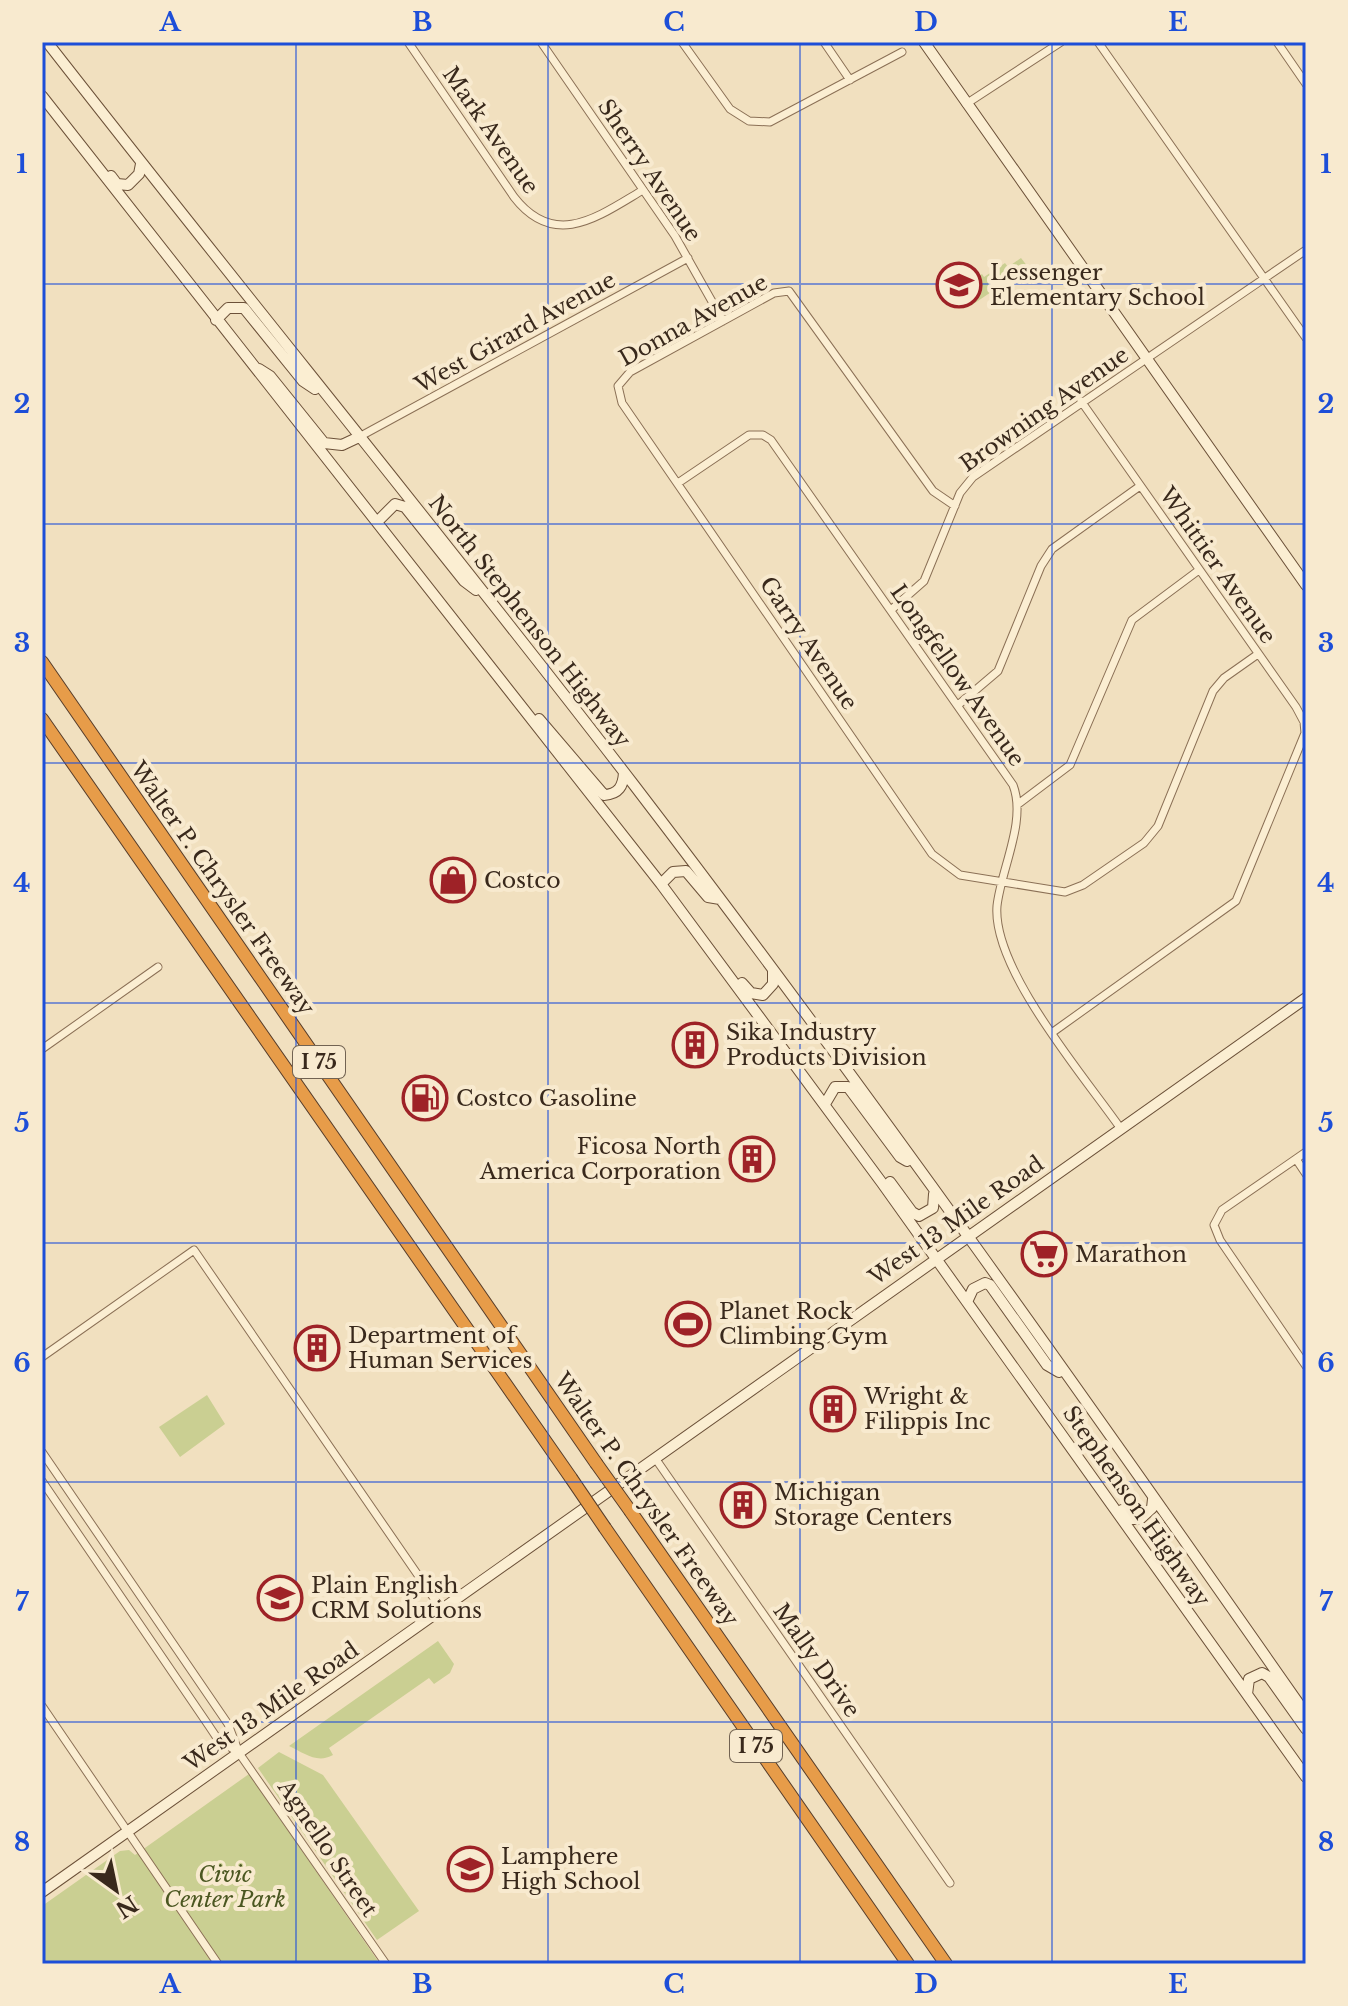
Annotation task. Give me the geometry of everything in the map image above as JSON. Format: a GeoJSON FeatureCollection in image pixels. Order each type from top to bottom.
{"type":"FeatureCollection","features":[{"type":"Feature","properties":{"kind":"highway","name":"Walter P. Chrysler Freeway"},"geometry":{"type":"LineString","coordinates":[[42,662],[946,1964]]}},
{"type":"Feature","properties":{"kind":"highway","name":"I 75"},"geometry":{"type":"LineString","coordinates":[[42,719],[908,1964]]}},
{"type":"Feature","properties":{"kind":"main road","name":"North Stephenson Highway"},"geometry":{"type":"LineString","coordinates":[[47,42],[624,773],[773,970],[966,1237]]}},
{"type":"Feature","properties":{"kind":"main road"},"geometry":{"type":"LineString","coordinates":[[924,42],[1306,585]]}},
{"type":"Feature","properties":{"kind":"main road"},"geometry":{"type":"LineString","coordinates":[[42,96],[60,110],[117,184],[128,185],[135,180],[141,164]]}},
{"type":"Feature","properties":{"kind":"main road"},"geometry":{"type":"LineString","coordinates":[[42,96],[250,364],[528,711],[661,884],[936,1258]]}},
{"type":"Feature","properties":{"kind":"main road"},"geometry":{"type":"LineString","coordinates":[[216,320],[228,308],[244,308],[303,381],[326,397]]}},
{"type":"Feature","properties":{"kind":"main road"},"geometry":{"type":"LineString","coordinates":[[250,364],[270,376],[324,443],[335,446],[359,437]]}},
{"type":"Feature","properties":{"kind":"main road"},"geometry":{"type":"LineString","coordinates":[[378,521],[388,507],[395,504],[405,507],[464,581],[487,598]]}},
{"type":"Feature","properties":{"kind":"main road"},"geometry":{"type":"LineString","coordinates":[[528,711],[548,725],[599,791],[611,794],[618,791],[623,784],[624,773]]}},
{"type":"Feature","properties":{"kind":"main road"},"geometry":{"type":"LineString","coordinates":[[661,884],[673,872],[686,871],[708,897],[720,899]]}},
{"type":"Feature","properties":{"kind":"main road"},"geometry":{"type":"LineString","coordinates":[[720,964],[759,996],[772,988],[773,970]]}},
{"type":"Feature","properties":{"kind":"main road","name":"West 13 Mile Road"},"geometry":{"type":"LineString","coordinates":[[42,1892],[1306,998]]}},
{"type":"Feature","properties":{"kind":"main road"},"geometry":{"type":"LineString","coordinates":[[825,1104],[835,1087],[848,1087],[900,1157],[914,1164]]}},
{"type":"Feature","properties":{"kind":"main road"},"geometry":{"type":"LineString","coordinates":[[840,1126],[865,1148],[915,1215],[922,1216],[933,1208],[934,1192]]}},
{"type":"Feature","properties":{"kind":"main road","name":"Stephenson Highway"},"geometry":{"type":"LineString","coordinates":[[966,1237],[1306,1714]]}},
{"type":"Feature","properties":{"kind":"main road","name":"Stephenson Highway"},"geometry":{"type":"LineString","coordinates":[[936,1258],[1306,1777]]}},
{"type":"Feature","properties":{"kind":"main road"},"geometry":{"type":"LineString","coordinates":[[967,1302],[973,1289],[985,1283],[990,1285],[1047,1365],[1065,1376]]}},
{"type":"Feature","properties":{"kind":"main road"},"geometry":{"type":"LineString","coordinates":[[1027,1385],[1047,1404],[1126,1515],[1135,1520],[1144,1517],[1152,1508],[1153,1499]]}},
{"type":"Feature","properties":{"kind":"main road"},"geometry":{"type":"LineString","coordinates":[[1247,1695],[1249,1679],[1262,1673],[1306,1729]]}},
{"type":"Feature","properties":{"kind":"street","name":"Mark Avenue"},"geometry":{"type":"LineString","coordinates":[[408,42],[506,185],[534,217],[564,227],[580,224],[643,190]]}},
{"type":"Feature","properties":{"kind":"street","name":"Sherry Avenue"},"geometry":{"type":"LineString","coordinates":[[541,42],[688,258],[723,321]]}},
{"type":"Feature","properties":{"kind":"street"},"geometry":{"type":"LineString","coordinates":[[682,42],[730,109],[749,121],[770,122],[902,52]]}},
{"type":"Feature","properties":{"kind":"street"},"geometry":{"type":"LineString","coordinates":[[824,42],[850,80]]}},
{"type":"Feature","properties":{"kind":"street"},"geometry":{"type":"LineString","coordinates":[[966,104],[1061,42]]}},
{"type":"Feature","properties":{"kind":"street"},"geometry":{"type":"LineString","coordinates":[[1098,42],[1306,338]]}},
{"type":"Feature","properties":{"kind":"street"},"geometry":{"type":"LineString","coordinates":[[1277,42],[1306,84]]}},
{"type":"Feature","properties":{"kind":"street","name":"Browning Avenue"},"geometry":{"type":"LineString","coordinates":[[891,610],[924,581],[955,506],[973,477],[1306,250]]}},
{"type":"Feature","properties":{"kind":"street","name":"West Girard Avenue"},"geometry":{"type":"LineString","coordinates":[[359,437],[688,258]]}},
{"type":"Feature","properties":{"kind":"street","name":"Donna Avenue"},"geometry":{"type":"LineString","coordinates":[[618,386],[630,372],[778,290],[789,291],[933,491],[955,506]]}},
{"type":"Feature","properties":{"kind":"street","name":"Garry Avenue"},"geometry":{"type":"LineString","coordinates":[[618,386],[622,403],[932,854],[960,875],[1053,893],[1071,891],[1144,843],[1158,826],[1213,691],[1258,654]]}},
{"type":"Feature","properties":{"kind":"street","name":"Whittier Avenue"},"geometry":{"type":"LineString","coordinates":[[1053,1032],[1226,911],[1241,894],[1305,733],[1301,716],[1081,401]]}},
{"type":"Feature","properties":{"kind":"street","name":"Longfellow Avenue"},"geometry":{"type":"LineString","coordinates":[[678,483],[749,435],[767,437],[1013,785],[1017,805]]}},
{"type":"Feature","properties":{"kind":"street"},"geometry":{"type":"LineString","coordinates":[[958,705],[998,671],[1041,566],[1052,549],[1140,486]]}},
{"type":"Feature","properties":{"kind":"street"},"geometry":{"type":"LineString","coordinates":[[1121,1129],[1016,976],[1000,941],[997,907],[1017,805],[1070,765],[1132,620],[1199,570]]}},
{"type":"Feature","properties":{"kind":"street"},"geometry":{"type":"LineString","coordinates":[[42,1049],[158,967]]}},
{"type":"Feature","properties":{"kind":"street"},"geometry":{"type":"LineString","coordinates":[[1306,1152],[1222,1210],[1214,1225],[1220,1240],[1306,1366]]}},
{"type":"Feature","properties":{"kind":"street"},"geometry":{"type":"LineString","coordinates":[[1296,1159],[1306,1174]]}},
{"type":"Feature","properties":{"kind":"street"},"geometry":{"type":"LineString","coordinates":[[42,1357],[194,1250],[442,1610]]}},
{"type":"Feature","properties":{"kind":"street"},"geometry":{"type":"LineString","coordinates":[[42,1452],[45,1462],[228,1724],[239,1753]]}},
{"type":"Feature","properties":{"kind":"street","name":"Mally Drive"},"geometry":{"type":"LineString","coordinates":[[655,1458],[950,1883]]}},
{"type":"Feature","properties":{"kind":"street"},"geometry":{"type":"LineString","coordinates":[[42,1481],[217,1738],[239,1753]]}},
{"type":"Feature","properties":{"kind":"street"},"geometry":{"type":"LineString","coordinates":[[127,1605],[140,1596]]}},
{"type":"Feature","properties":{"kind":"street"},"geometry":{"type":"LineString","coordinates":[[42,1706],[218,1964]]}},
{"type":"Feature","properties":{"kind":"street","name":"Agnello Street"},"geometry":{"type":"LineString","coordinates":[[239,1753],[386,1964]]}},
{"type":"Feature","properties":{"kind":"green space"},"geometry":{"type":"Polygon","coordinates":[[[1021,258],[1028,267],[972,305],[961,288],[982,274],[984,277],[1005,263],[1008,267],[1021,258]]]}},
{"type":"Feature","properties":{"kind":"green space"},"geometry":{"type":"Polygon","coordinates":[[[207,1395],[225,1424],[180,1457],[159,1427],[207,1395]]]}},
{"type":"Feature","properties":{"kind":"green space"},"geometry":{"type":"Polygon","coordinates":[[[438,1641],[454,1664],[450,1673],[434,1684],[429,1678],[329,1748],[333,1755],[316,1758],[289,1746],[438,1641]]]}},
{"type":"Feature","properties":{"kind":"green space"},"geometry":{"type":"Polygon","coordinates":[[[279,1752],[323,1775],[419,1911],[377,1940],[258,1768],[279,1752]]]}},
{"type":"Feature","properties":{"kind":"green space","name":"Civic Center Park"},"geometry":{"type":"Polygon","coordinates":[[[249,1774],[380,1964],[42,1964],[42,1906],[120,1851],[129,1850],[135,1855],[249,1774]]]}},
{"type":"Feature","properties":{"kind":"place","name":"Lessenger Elementary School"},"geometry":{"type":"Point","coordinates":[959,285]}},
{"type":"Feature","properties":{"kind":"place","name":"Costco"},"geometry":{"type":"Point","coordinates":[453,880]}},
{"type":"Feature","properties":{"kind":"place","name":"Sika Industry Products Division"},"geometry":{"type":"Point","coordinates":[695,1045]}},
{"type":"Feature","properties":{"kind":"place","name":"Costco Gasoline"},"geometry":{"type":"Point","coordinates":[425,1098]}},
{"type":"Feature","properties":{"kind":"place","name":"Ficosa North America Corporation"},"geometry":{"type":"Point","coordinates":[752,1159]}},
{"type":"Feature","properties":{"kind":"place","name":"Marathon"},"geometry":{"type":"Point","coordinates":[1044,1254]}},
{"type":"Feature","properties":{"kind":"place","name":"Planet Rock Climbing Gym"},"geometry":{"type":"Point","coordinates":[688,1324]}},
{"type":"Feature","properties":{"kind":"place","name":"Department of Human Services"},"geometry":{"type":"Point","coordinates":[317,1348]}},
{"type":"Feature","properties":{"kind":"place","name":"Wright & Filippis Inc"},"geometry":{"type":"Point","coordinates":[833,1409]}},
{"type":"Feature","properties":{"kind":"place","name":"Michigan Storage Centers"},"geometry":{"type":"Point","coordinates":[743,1505]}},
{"type":"Feature","properties":{"kind":"place","name":"Plain English CRM Solutions"},"geometry":{"type":"Point","coordinates":[280,1598]}},
{"type":"Feature","properties":{"kind":"place","name":"Lamphere High School"},"geometry":{"type":"Point","coordinates":[470,1869]}}]}
